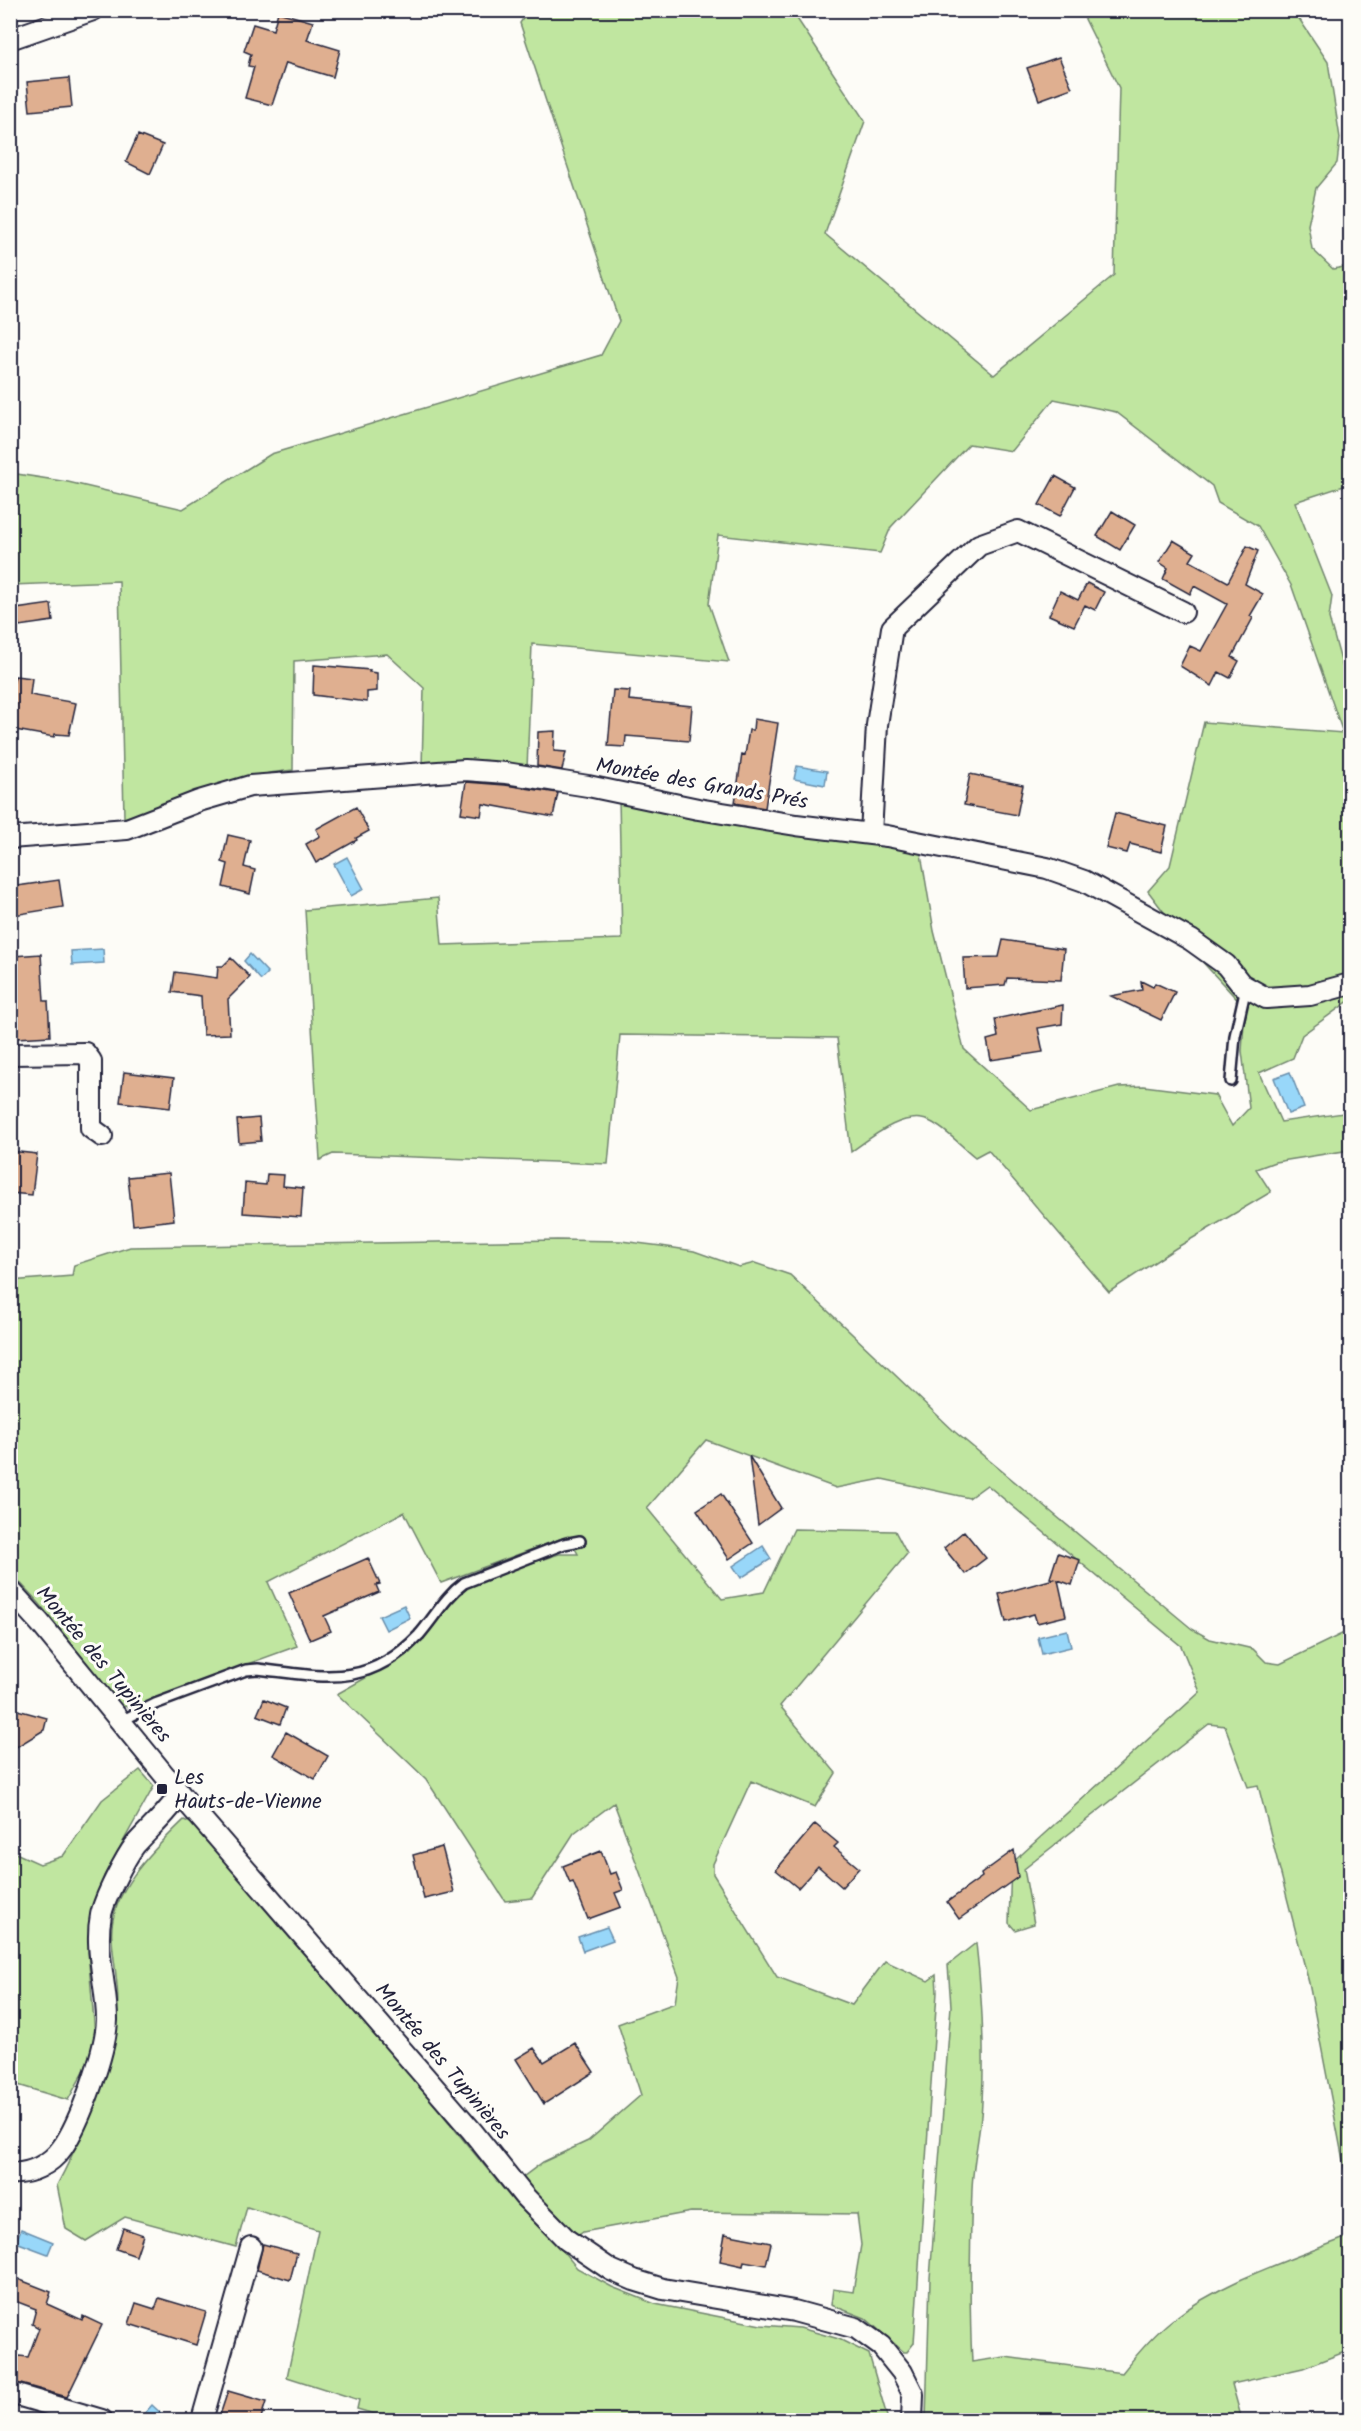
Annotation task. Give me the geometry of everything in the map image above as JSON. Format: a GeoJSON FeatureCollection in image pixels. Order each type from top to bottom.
{"type":"FeatureCollection","features":[{"type":"Feature","properties":{"kind":"street"},"geometry":{"type":"LineString","coordinates":[[10,39],[93,10]]}},
{"type":"Feature","properties":{"kind":"street"},"geometry":{"type":"LineString","coordinates":[[871,834],[877,725],[892,628],[979,545],[1018,531],[1183,612]]}},
{"type":"Feature","properties":{"kind":"street","name":"Montée des Grands Prés"},"geometry":{"type":"LineString","coordinates":[[10,838],[127,829],[200,801],[250,786],[465,770],[518,775],[795,825],[871,834],[1047,868],[1084,880],[1191,940],[1226,965],[1246,987],[1266,998],[1310,995],[1350,984]]}},
{"type":"Feature","properties":{"kind":"street"},"geometry":{"type":"LineString","coordinates":[[10,1054],[85,1053],[91,1061],[91,1128],[102,1136]]}},
{"type":"Feature","properties":{"kind":"street","name":"Montée des Tupinières"},"geometry":{"type":"LineString","coordinates":[[10,1590],[40,1623],[180,1794],[397,2043],[524,2196],[567,2240],[611,2270],[663,2289],[794,2311],[856,2328],[880,2346],[902,2372],[913,2394],[912,2421]]}},
{"type":"Feature","properties":{"kind":"street"},"geometry":{"type":"LineString","coordinates":[[10,2173],[32,2171],[49,2161],[61,2150],[72,2132],[100,2061],[107,2019],[100,1964],[101,1915],[133,1847],[180,1794]]}},
{"type":"Feature","properties":{"kind":"street"},"geometry":{"type":"LineString","coordinates":[[202,2421],[251,2247]]}},
{"type":"Feature","properties":{"kind":"street"},"geometry":{"type":"LineString","coordinates":[[10,2393],[102,2421]]}},
{"type":"Feature","properties":{"kind":"lane"},"geometry":{"type":"LineString","coordinates":[[1231,1081],[1235,1036],[1246,987]]}},
{"type":"Feature","properties":{"kind":"lane"},"geometry":{"type":"LineString","coordinates":[[121,1721],[155,1704],[246,1670],[258,1669],[334,1676],[363,1673],[383,1664],[406,1648],[454,1591],[464,1583],[564,1544],[580,1541]]}},
{"type":"Feature","properties":{"kind":"green space"},"geometry":{"type":"Polygon","coordinates":[[[528,11],[792,11],[865,121],[825,234],[994,375],[1114,275],[1119,88],[1081,11],[1294,11],[1328,62],[1340,138],[1337,163],[1316,188],[1308,225],[1312,249],[1333,269],[1350,266],[1350,484],[1295,502],[1332,596],[1329,618],[1350,693],[1350,1000],[1302,1035],[1293,1058],[1259,1073],[1281,1122],[1350,1112],[1350,1150],[1275,1162],[1256,1169],[1271,1192],[1176,1248],[1109,1292],[988,1150],[975,1157],[937,1125],[921,1119],[911,1119],[889,1126],[851,1152],[837,1038],[620,1035],[608,1164],[333,1154],[320,1160],[305,910],[438,898],[442,945],[622,939],[619,799],[920,848],[934,931],[964,1049],[1031,1110],[1119,1087],[1144,1086],[1215,1095],[1232,1126],[1249,1108],[1242,1051],[1245,1008],[1197,956],[1148,891],[1170,866],[1204,722],[1343,733],[1292,587],[1258,526],[1218,503],[1212,486],[1116,412],[1054,399],[1012,451],[969,444],[891,527],[880,553],[718,535],[709,604],[729,662],[532,644],[527,769],[422,767],[424,688],[387,654],[294,661],[293,770],[269,773],[124,818],[119,581],[11,585],[10,473],[68,482],[183,509],[271,454],[601,355],[619,321],[520,23],[528,11]]]}},
{"type":"Feature","properties":{"kind":"green space"},"geometry":{"type":"Polygon","coordinates":[[[621,1241],[661,1246],[694,1251],[739,1267],[755,1263],[790,1275],[955,1432],[1192,1629],[1210,1639],[1253,1649],[1266,1662],[1280,1664],[1350,1630],[1350,2197],[1309,1983],[1258,1785],[1248,1787],[1225,1726],[1209,1724],[1024,1869],[1034,1924],[1015,1930],[1009,1923],[1011,1864],[1200,1692],[1181,1646],[987,1485],[969,1498],[882,1479],[836,1488],[706,1440],[647,1508],[722,1599],[764,1592],[794,1529],[895,1531],[907,1554],[780,1706],[836,1773],[815,1807],[751,1781],[713,1864],[713,1874],[777,1977],[852,2005],[885,1961],[928,1981],[936,1975],[937,1992],[914,2343],[907,2352],[904,2352],[865,2318],[831,2305],[833,2289],[853,2292],[861,2245],[857,2214],[691,2212],[583,2232],[575,2238],[547,2211],[523,2177],[543,2162],[588,2141],[641,2095],[618,2024],[675,2003],[679,1977],[614,1803],[574,1833],[532,1898],[505,1901],[426,1779],[337,1694],[410,1653],[461,1591],[478,1580],[559,1554],[578,1554],[568,1536],[441,1583],[404,1512],[268,1582],[297,1646],[130,1707],[121,1706],[39,1603],[11,1573],[10,1281],[72,1276],[74,1265],[130,1247],[621,1241]]]}},
{"type":"Feature","properties":{"kind":"green space"},"geometry":{"type":"Polygon","coordinates":[[[140,1770],[154,1786],[104,1876],[93,1913],[88,1952],[95,2034],[90,2060],[68,2100],[18,2085],[11,2081],[11,1851],[40,1864],[63,1856],[102,1800],[140,1770]]]}},
{"type":"Feature","properties":{"kind":"green space"},"geometry":{"type":"Polygon","coordinates":[[[184,1820],[193,1824],[366,2021],[515,2203],[552,2238],[577,2268],[612,2287],[655,2304],[761,2325],[800,2328],[839,2339],[869,2354],[888,2420],[395,2420],[357,2409],[359,2400],[287,2377],[318,2230],[247,2207],[236,2247],[125,2217],[86,2241],[66,2229],[57,2185],[79,2140],[90,2110],[116,2022],[117,1991],[112,1923],[124,1890],[134,1874],[184,1820]]]}},
{"type":"Feature","properties":{"kind":"green space"},"geometry":{"type":"Polygon","coordinates":[[[976,1943],[983,2062],[981,2113],[972,2189],[970,2319],[972,2362],[1005,2357],[1122,2373],[1158,2332],[1213,2293],[1258,2272],[1350,2236],[1350,2350],[1303,2368],[1232,2384],[1242,2420],[926,2420],[930,2278],[951,2006],[948,1965],[976,1943]]]}},
{"type":"Feature","properties":{"kind":"water"},"geometry":{"type":"Polygon","coordinates":[[[797,766],[827,771],[825,785],[794,779],[797,766]]]}},
{"type":"Feature","properties":{"kind":"water"},"geometry":{"type":"Polygon","coordinates":[[[347,857],[364,889],[351,896],[334,864],[347,857]]]}},
{"type":"Feature","properties":{"kind":"water"},"geometry":{"type":"Polygon","coordinates":[[[103,949],[104,963],[72,965],[71,951],[103,949]]]}},
{"type":"Feature","properties":{"kind":"water"},"geometry":{"type":"Polygon","coordinates":[[[250,954],[268,973],[261,980],[244,961],[250,954]]]}},
{"type":"Feature","properties":{"kind":"water"},"geometry":{"type":"Polygon","coordinates":[[[1290,1072],[1304,1108],[1288,1114],[1274,1078],[1290,1072]]]}},
{"type":"Feature","properties":{"kind":"water"},"geometry":{"type":"Polygon","coordinates":[[[763,1546],[771,1559],[741,1578],[733,1566],[763,1546]]]}},
{"type":"Feature","properties":{"kind":"water"},"geometry":{"type":"Polygon","coordinates":[[[404,1605],[410,1618],[386,1630],[379,1616],[404,1605]]]}},
{"type":"Feature","properties":{"kind":"water"},"geometry":{"type":"Polygon","coordinates":[[[1067,1630],[1071,1647],[1042,1654],[1038,1637],[1067,1630]]]}},
{"type":"Feature","properties":{"kind":"water"},"geometry":{"type":"Polygon","coordinates":[[[607,1927],[613,1940],[583,1951],[578,1937],[607,1927]]]}},
{"type":"Feature","properties":{"kind":"water"},"geometry":{"type":"Polygon","coordinates":[[[21,2229],[53,2242],[48,2254],[16,2242],[21,2229]]]}},
{"type":"Feature","properties":{"kind":"water"},"geometry":{"type":"Polygon","coordinates":[[[152,2405],[168,2420],[149,2420],[143,2415],[152,2405]]]}},
{"type":"Feature","properties":{"kind":"building"},"geometry":{"type":"Polygon","coordinates":[[[278,12],[313,22],[307,40],[340,50],[333,77],[286,63],[272,105],[245,98],[254,67],[248,66],[251,54],[244,51],[253,24],[273,30],[278,12]]]}},
{"type":"Feature","properties":{"kind":"building"},"geometry":{"type":"Polygon","coordinates":[[[1059,57],[1072,88],[1039,100],[1027,68],[1059,57]]]}},
{"type":"Feature","properties":{"kind":"building"},"geometry":{"type":"Polygon","coordinates":[[[69,78],[72,107],[30,111],[27,82],[69,78]]]}},
{"type":"Feature","properties":{"kind":"building"},"geometry":{"type":"Polygon","coordinates":[[[138,135],[163,145],[150,174],[126,162],[138,135]]]}},
{"type":"Feature","properties":{"kind":"building"},"geometry":{"type":"Polygon","coordinates":[[[1055,476],[1075,487],[1060,516],[1039,505],[1055,476]]]}},
{"type":"Feature","properties":{"kind":"building"},"geometry":{"type":"Polygon","coordinates":[[[1112,511],[1135,525],[1120,550],[1097,536],[1112,511]]]}},
{"type":"Feature","properties":{"kind":"building"},"geometry":{"type":"Polygon","coordinates":[[[1173,540],[1195,553],[1190,561],[1228,582],[1247,546],[1258,551],[1245,584],[1263,594],[1250,616],[1253,618],[1232,657],[1239,661],[1230,678],[1219,672],[1212,686],[1180,666],[1190,646],[1201,651],[1227,604],[1194,586],[1190,594],[1163,579],[1168,568],[1159,562],[1173,540]]]}},
{"type":"Feature","properties":{"kind":"building"},"geometry":{"type":"Polygon","coordinates":[[[1087,583],[1104,592],[1095,610],[1085,605],[1074,626],[1049,615],[1060,591],[1078,600],[1087,583]]]}},
{"type":"Feature","properties":{"kind":"building"},"geometry":{"type":"Polygon","coordinates":[[[51,604],[53,621],[19,626],[16,609],[51,604]]]}},
{"type":"Feature","properties":{"kind":"building"},"geometry":{"type":"Polygon","coordinates":[[[314,665],[370,670],[369,672],[377,673],[377,691],[367,692],[367,702],[313,695],[314,665]]]}},
{"type":"Feature","properties":{"kind":"building"},"geometry":{"type":"Polygon","coordinates":[[[15,676],[32,678],[30,695],[76,703],[69,735],[55,734],[54,737],[10,729],[10,698],[15,676]]]}},
{"type":"Feature","properties":{"kind":"building"},"geometry":{"type":"Polygon","coordinates":[[[613,690],[630,691],[629,700],[692,706],[689,741],[626,736],[625,747],[608,746],[613,690]]]}},
{"type":"Feature","properties":{"kind":"building"},"geometry":{"type":"Polygon","coordinates":[[[754,719],[778,723],[765,808],[735,803],[742,754],[745,755],[749,730],[753,730],[754,719]]]}},
{"type":"Feature","properties":{"kind":"building"},"geometry":{"type":"Polygon","coordinates":[[[555,731],[554,751],[566,752],[562,770],[537,766],[538,732],[555,731]]]}},
{"type":"Feature","properties":{"kind":"building"},"geometry":{"type":"Polygon","coordinates":[[[970,774],[1023,785],[1017,815],[964,805],[970,774]]]}},
{"type":"Feature","properties":{"kind":"building"},"geometry":{"type":"Polygon","coordinates":[[[466,782],[558,793],[553,817],[483,804],[481,816],[461,813],[466,782]]]}},
{"type":"Feature","properties":{"kind":"building"},"geometry":{"type":"Polygon","coordinates":[[[356,807],[369,831],[316,863],[306,844],[320,836],[316,829],[356,807]]]}},
{"type":"Feature","properties":{"kind":"building"},"geometry":{"type":"Polygon","coordinates":[[[1115,813],[1167,826],[1161,852],[1130,844],[1127,853],[1106,848],[1115,813]]]}},
{"type":"Feature","properties":{"kind":"building"},"geometry":{"type":"Polygon","coordinates":[[[228,835],[250,840],[244,867],[255,870],[250,894],[223,887],[228,864],[222,862],[228,835]]]}},
{"type":"Feature","properties":{"kind":"building"},"geometry":{"type":"Polygon","coordinates":[[[59,880],[63,907],[14,915],[13,909],[10,909],[10,887],[59,880]]]}},
{"type":"Feature","properties":{"kind":"building"},"geometry":{"type":"Polygon","coordinates":[[[1003,940],[1064,949],[1061,980],[1007,978],[1005,985],[965,988],[963,958],[999,957],[1003,940]]]}},
{"type":"Feature","properties":{"kind":"building"},"geometry":{"type":"Polygon","coordinates":[[[41,954],[44,1001],[48,1001],[50,1036],[17,1038],[15,1004],[11,1004],[10,987],[10,983],[15,983],[13,956],[41,954]]]}},
{"type":"Feature","properties":{"kind":"building"},"geometry":{"type":"Polygon","coordinates":[[[231,958],[250,977],[228,999],[230,1034],[203,1035],[201,996],[172,992],[175,972],[217,978],[218,966],[223,966],[231,958]]]}},
{"type":"Feature","properties":{"kind":"building"},"geometry":{"type":"Polygon","coordinates":[[[1141,981],[1153,987],[1155,983],[1175,992],[1161,1020],[1111,996],[1142,990],[1141,981]]]}},
{"type":"Feature","properties":{"kind":"building"},"geometry":{"type":"Polygon","coordinates":[[[1063,1005],[1062,1024],[1038,1028],[1043,1052],[991,1060],[987,1040],[998,1037],[995,1019],[1063,1005]]]}},
{"type":"Feature","properties":{"kind":"building"},"geometry":{"type":"Polygon","coordinates":[[[124,1072],[174,1078],[170,1108],[120,1102],[124,1072]]]}},
{"type":"Feature","properties":{"kind":"building"},"geometry":{"type":"Polygon","coordinates":[[[259,1118],[261,1141],[239,1143],[237,1120],[259,1118]]]}},
{"type":"Feature","properties":{"kind":"building"},"geometry":{"type":"Polygon","coordinates":[[[10,1151],[37,1154],[32,1195],[10,1193],[10,1151]]]}},
{"type":"Feature","properties":{"kind":"building"},"geometry":{"type":"Polygon","coordinates":[[[169,1173],[174,1220],[133,1225],[128,1177],[169,1173]]]}},
{"type":"Feature","properties":{"kind":"building"},"geometry":{"type":"Polygon","coordinates":[[[267,1174],[284,1175],[283,1186],[303,1188],[301,1217],[243,1213],[245,1183],[266,1185],[267,1174]]]}},
{"type":"Feature","properties":{"kind":"building"},"geometry":{"type":"Polygon","coordinates":[[[749,1456],[781,1508],[758,1525],[749,1456]]]}},
{"type":"Feature","properties":{"kind":"building"},"geometry":{"type":"Polygon","coordinates":[[[721,1494],[753,1543],[729,1559],[697,1510],[721,1494]]]}},
{"type":"Feature","properties":{"kind":"building"},"geometry":{"type":"Polygon","coordinates":[[[964,1531],[986,1558],[965,1574],[944,1548],[964,1531]]]}},
{"type":"Feature","properties":{"kind":"building"},"geometry":{"type":"Polygon","coordinates":[[[1058,1553],[1080,1560],[1072,1585],[1058,1580],[1066,1616],[1037,1623],[1034,1614],[1006,1622],[999,1594],[1054,1579],[1050,1578],[1058,1553]]]}},
{"type":"Feature","properties":{"kind":"building"},"geometry":{"type":"Polygon","coordinates":[[[368,1558],[380,1584],[376,1585],[379,1592],[324,1616],[331,1631],[310,1640],[289,1593],[368,1558]]]}},
{"type":"Feature","properties":{"kind":"building"},"geometry":{"type":"Polygon","coordinates":[[[264,1699],[286,1708],[280,1724],[257,1715],[264,1699]]]}},
{"type":"Feature","properties":{"kind":"building"},"geometry":{"type":"Polygon","coordinates":[[[10,1708],[47,1718],[44,1730],[10,1751],[10,1708]]]}},
{"type":"Feature","properties":{"kind":"building"},"geometry":{"type":"Polygon","coordinates":[[[286,1732],[328,1756],[315,1779],[273,1755],[286,1732]]]}},
{"type":"Feature","properties":{"kind":"building"},"geometry":{"type":"Polygon","coordinates":[[[815,1824],[838,1843],[834,1847],[859,1868],[842,1887],[818,1866],[798,1888],[776,1870],[815,1824]]]}},
{"type":"Feature","properties":{"kind":"building"},"geometry":{"type":"Polygon","coordinates":[[[442,1847],[454,1892],[424,1899],[413,1855],[442,1847]]]}},
{"type":"Feature","properties":{"kind":"building"},"geometry":{"type":"Polygon","coordinates":[[[1014,1850],[1018,1877],[959,1919],[947,1902],[1014,1850]]]}},
{"type":"Feature","properties":{"kind":"building"},"geometry":{"type":"Polygon","coordinates":[[[601,1851],[610,1874],[616,1872],[623,1890],[615,1893],[621,1907],[588,1919],[573,1882],[570,1883],[563,1866],[601,1851]]]}},
{"type":"Feature","properties":{"kind":"building"},"geometry":{"type":"Polygon","coordinates":[[[575,2043],[594,2072],[544,2104],[516,2059],[534,2048],[544,2062],[575,2043]]]}},
{"type":"Feature","properties":{"kind":"building"},"geometry":{"type":"Polygon","coordinates":[[[123,2228],[143,2235],[136,2256],[116,2249],[123,2228]]]}},
{"type":"Feature","properties":{"kind":"building"},"geometry":{"type":"Polygon","coordinates":[[[725,2234],[771,2243],[766,2265],[744,2261],[743,2266],[720,2261],[725,2234]]]}},
{"type":"Feature","properties":{"kind":"building"},"geometry":{"type":"Polygon","coordinates":[[[263,2244],[297,2253],[290,2280],[257,2270],[263,2244]]]}},
{"type":"Feature","properties":{"kind":"building"},"geometry":{"type":"Polygon","coordinates":[[[10,2276],[51,2292],[47,2304],[82,2320],[83,2316],[102,2325],[67,2397],[10,2381],[10,2355],[28,2357],[39,2328],[32,2324],[36,2309],[10,2299],[10,2276]]]}},
{"type":"Feature","properties":{"kind":"building"},"geometry":{"type":"Polygon","coordinates":[[[159,2298],[206,2312],[196,2345],[129,2324],[136,2303],[155,2309],[159,2298]]]}},
{"type":"Feature","properties":{"kind":"building"},"geometry":{"type":"Polygon","coordinates":[[[228,2391],[266,2402],[260,2421],[239,2421],[220,2415],[228,2391]]]}},
{"type":"Feature","properties":{"kind":"place","name":"Les Hauts-de-Vienne"},"geometry":{"type":"Point","coordinates":[162,1789]}}]}
